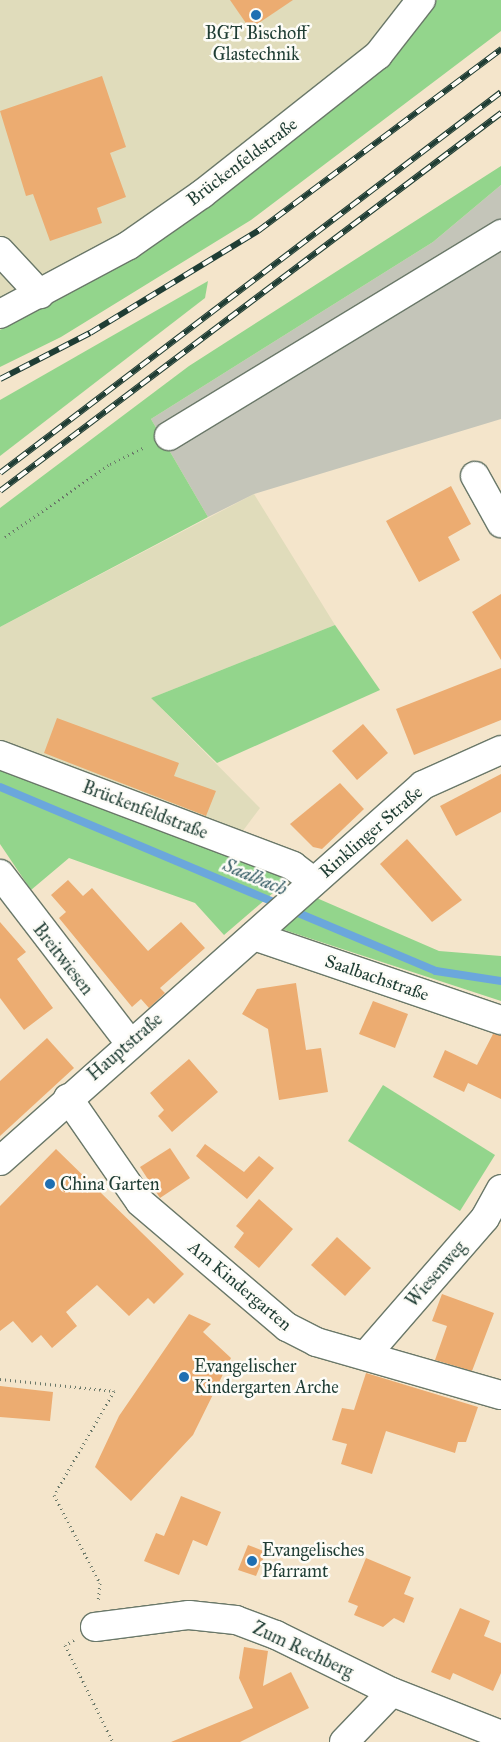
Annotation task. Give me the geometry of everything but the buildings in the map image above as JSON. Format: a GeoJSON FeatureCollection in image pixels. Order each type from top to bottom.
{"type":"FeatureCollection","features":[{"type":"Feature","properties":{"kind":"street","name":"Brückenfeldstraße"},"geometry":{"type":"LineString","coordinates":[[0,314],[129,245],[270,144],[378,55],[421,0]]}},
{"type":"Feature","properties":{"kind":"street"},"geometry":{"type":"LineString","coordinates":[[169,436],[501,234]]}},
{"type":"Feature","properties":{"kind":"street"},"geometry":{"type":"LineString","coordinates":[[0,251],[40,294]]}},
{"type":"Feature","properties":{"kind":"street"},"geometry":{"type":"LineString","coordinates":[[475,476],[501,524]]}},
{"type":"Feature","properties":{"kind":"street","name":"Rinklinger Straße"},"geometry":{"type":"LineString","coordinates":[[257,932],[423,785],[501,750]]}},
{"type":"Feature","properties":{"kind":"street","name":"Brückenfeldstraße"},"geometry":{"type":"LineString","coordinates":[[0,754],[293,866],[308,887]]}},
{"type":"Feature","properties":{"kind":"street","name":"Breitwiesen"},"geometry":{"type":"LineString","coordinates":[[0,874],[129,1042]]}},
{"type":"Feature","properties":{"kind":"street","name":"Hauptstraße"},"geometry":{"type":"LineString","coordinates":[[0,1161],[129,1042],[257,932]]}},
{"type":"Feature","properties":{"kind":"street","name":"Saalbachstraße"},"geometry":{"type":"LineString","coordinates":[[257,932],[501,1020]]}},
{"type":"Feature","properties":{"kind":"street","name":"Am Kindergarten"},"geometry":{"type":"LineString","coordinates":[[68,1098],[140,1202],[287,1327],[316,1342],[366,1354],[501,1395]]}},
{"type":"Feature","properties":{"kind":"street","name":"Wiesenweg"},"geometry":{"type":"LineString","coordinates":[[366,1354],[485,1218],[501,1189]]}},
{"type":"Feature","properties":{"kind":"street","name":"Zum Rechberg"},"geometry":{"type":"LineString","coordinates":[[94,1627],[189,1614],[236,1620],[276,1635],[392,1692],[501,1735]]}},
{"type":"Feature","properties":{"kind":"street"},"geometry":{"type":"LineString","coordinates":[[344,1742],[392,1692]]}},
{"type":"Feature","properties":{"kind":"path"},"geometry":{"type":"LineString","coordinates":[[5,537],[110,464],[169,436]]}},
{"type":"Feature","properties":{"kind":"path"},"geometry":{"type":"LineString","coordinates":[[0,1379],[114,1391],[54,1495],[100,1583],[94,1627],[64,1645],[113,1742]]}},
{"type":"Feature","properties":{"kind":"shaded area"},"geometry":{"type":"Polygon","coordinates":[[[0,0],[437,0],[388,64],[277,153],[136,255],[0,330],[0,0]]]}},
{"type":"Feature","properties":{"kind":"shaded area"},"geometry":{"type":"Polygon","coordinates":[[[501,185],[501,419],[254,494],[208,517],[151,419],[433,242],[501,185]]]}},
{"type":"Feature","properties":{"kind":"shaded area"},"geometry":{"type":"Polygon","coordinates":[[[254,494],[335,625],[151,698],[260,808],[225,855],[0,770],[0,627],[254,494]]]}},
{"type":"Feature","properties":{"kind":"green space"},"geometry":{"type":"Polygon","coordinates":[[[437,0],[501,0],[501,31],[251,220],[61,337],[0,367],[0,330],[136,255],[277,153],[388,64],[437,0]]]}},
{"type":"Feature","properties":{"kind":"green space"},"geometry":{"type":"Polygon","coordinates":[[[501,166],[501,185],[433,242],[151,419],[208,517],[0,627],[0,508],[189,366],[501,166]]]}},
{"type":"Feature","properties":{"kind":"green space"},"geometry":{"type":"Polygon","coordinates":[[[208,281],[205,298],[0,456],[0,400],[208,281]]]}},
{"type":"Feature","properties":{"kind":"green space"},"geometry":{"type":"Polygon","coordinates":[[[335,625],[380,690],[217,763],[151,698],[335,625]]]}},
{"type":"Feature","properties":{"kind":"green space"},"geometry":{"type":"Polygon","coordinates":[[[0,770],[277,875],[287,881],[224,935],[195,903],[69,858],[31,890],[0,844],[0,770]]]}},
{"type":"Feature","properties":{"kind":"green space"},"geometry":{"type":"Polygon","coordinates":[[[312,896],[439,951],[501,956],[501,1001],[278,928],[312,896]]]}},
{"type":"Feature","properties":{"kind":"green space"},"geometry":{"type":"Polygon","coordinates":[[[383,1085],[495,1155],[460,1211],[348,1141],[383,1085]]]}},
{"type":"Feature","properties":{"kind":"waterway","name":"Saalbach"},"geometry":{"type":"LineString","coordinates":[[0,787],[281,905]]}},
{"type":"Feature","properties":{"kind":"waterway","name":"Saalbach"},"geometry":{"type":"LineString","coordinates":[[291,910],[436,971],[501,981]]}},
{"type":"Feature","properties":{"kind":"railway"},"geometry":{"type":"LineString","coordinates":[[0,379],[90,333],[258,231],[501,49]]}},
{"type":"Feature","properties":{"kind":"railway"},"geometry":{"type":"LineString","coordinates":[[0,473],[501,92]]}},
{"type":"Feature","properties":{"kind":"railway"},"geometry":{"type":"LineString","coordinates":[[0,491],[501,113]]}},
{"type":"Feature","properties":{"kind":"place","name":"BGT Bischoff Glastechnik"},"geometry":{"type":"Point","coordinates":[256,15]}},
{"type":"Feature","properties":{"kind":"place","name":"China Garten"},"geometry":{"type":"Point","coordinates":[50,1184]}},
{"type":"Feature","properties":{"kind":"place","name":"Evangelischer Kindergarten Arche"},"geometry":{"type":"Point","coordinates":[184,1377]}},
{"type":"Feature","properties":{"kind":"place","name":"Evangelisches Pfarramt"},"geometry":{"type":"Point","coordinates":[252,1561]}}]}
